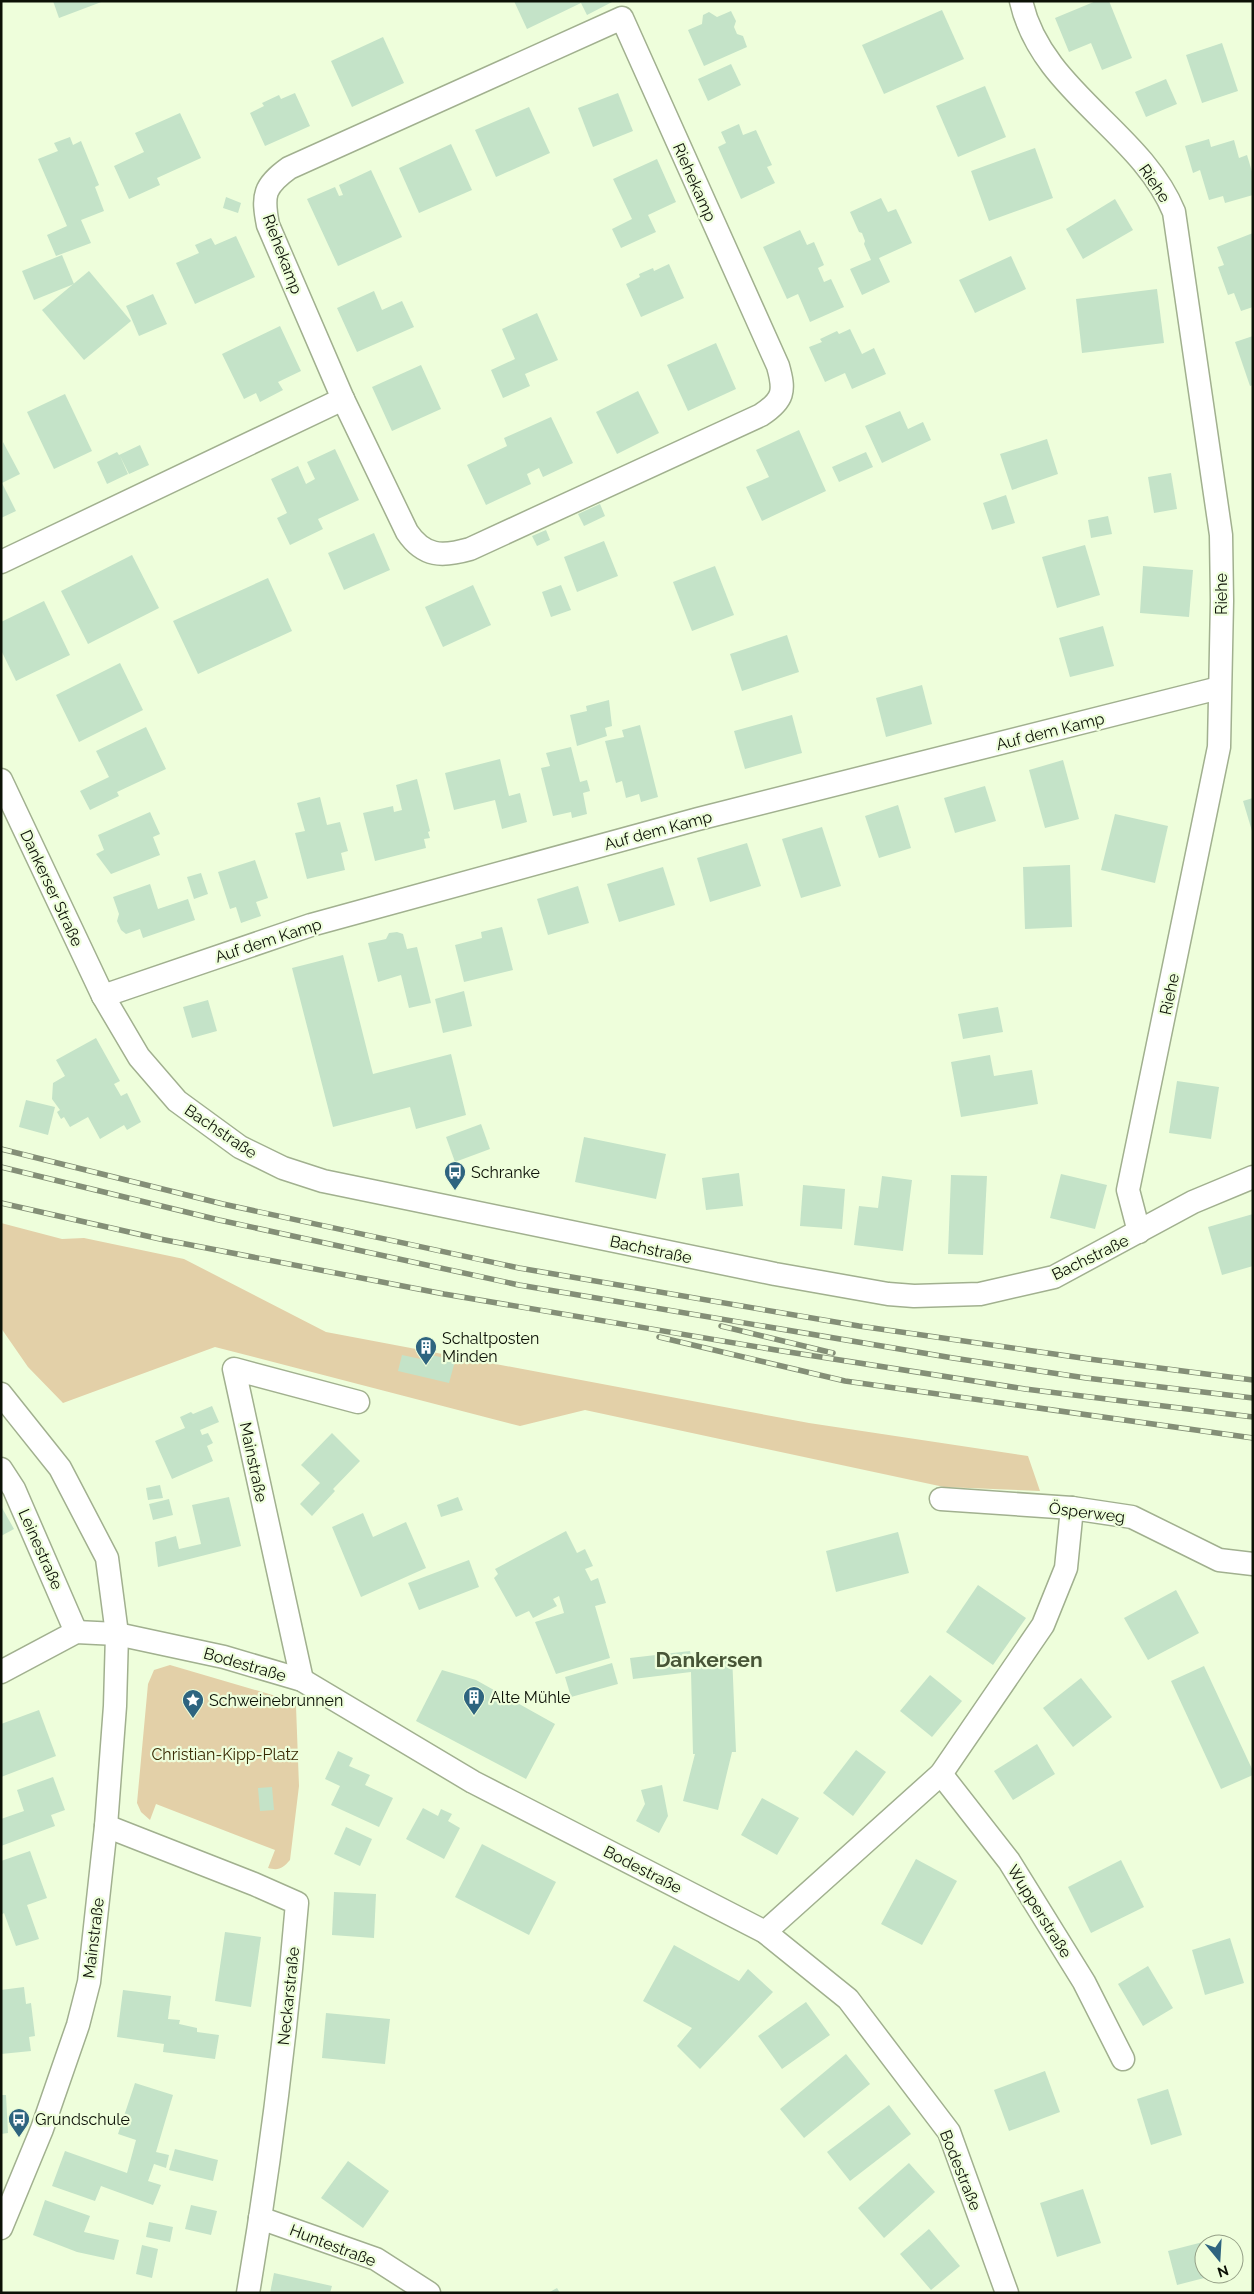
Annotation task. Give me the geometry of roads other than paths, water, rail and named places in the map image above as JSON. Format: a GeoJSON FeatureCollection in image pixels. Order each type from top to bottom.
{"type":"FeatureCollection","features":[{"type":"Feature","properties":{"kind":"street","name":"Riehe"},"geometry":{"type":"LineString","coordinates":[[1022,1],[1024,15],[1040,49],[1070,86],[1150,171],[1168,198],[1174,212],[1221,534],[1222,601],[1219,747],[1128,1190],[1139,1232]]}},
{"type":"Feature","properties":{"kind":"street","name":"Riehekamp"},"geometry":{"type":"LineString","coordinates":[[622,18],[778,366],[782,383],[782,395],[774,407],[743,424],[470,549],[453,554],[432,554],[415,544],[407,532],[343,399],[268,225],[264,206],[265,192],[274,178],[289,168],[622,18]]}},
{"type":"Feature","properties":{"kind":"street"},"geometry":{"type":"LineString","coordinates":[[1,562],[343,399]]}},
{"type":"Feature","properties":{"kind":"street","name":"Auf dem Kamp"},"geometry":{"type":"LineString","coordinates":[[103,996],[339,917],[698,819],[1219,688]]}},
{"type":"Feature","properties":{"kind":"street","name":"Dankerser Straße"},"geometry":{"type":"LineString","coordinates":[[1,780],[103,996]]}},
{"type":"Feature","properties":{"kind":"street","name":"Bachstraße"},"geometry":{"type":"LineString","coordinates":[[103,996],[139,1057],[176,1101],[240,1147],[282,1168],[323,1181],[776,1274],[888,1294],[914,1296],[980,1294],[1054,1277],[1192,1202],[1253,1177]]}},
{"type":"Feature","properties":{"kind":"street","name":"Mainstraße"},"geometry":{"type":"LineString","coordinates":[[302,1680],[234,1369],[358,1402]]}},
{"type":"Feature","properties":{"kind":"street","name":"Mainstraße"},"geometry":{"type":"LineString","coordinates":[[1,1394],[60,1468],[107,1558],[117,1634],[115,1706],[106,1826],[89,1982],[78,2025],[42,2130],[1,2228]]}},
{"type":"Feature","properties":{"kind":"street","name":"Leinestraße"},"geometry":{"type":"LineString","coordinates":[[1,1469],[14,1489],[76,1632]]}},
{"type":"Feature","properties":{"kind":"street","name":"Ösperweg"},"geometry":{"type":"LineString","coordinates":[[942,1499],[1072,1508],[1132,1517],[1219,1560],[1253,1564]]}},
{"type":"Feature","properties":{"kind":"street"},"geometry":{"type":"LineString","coordinates":[[765,1932],[941,1774],[1043,1625],[1066,1568],[1072,1508]]}},
{"type":"Feature","properties":{"kind":"street"},"geometry":{"type":"LineString","coordinates":[[1,1672],[76,1632]]}},
{"type":"Feature","properties":{"kind":"street","name":"Bodestraße"},"geometry":{"type":"LineString","coordinates":[[76,1632],[117,1634],[224,1657],[302,1680],[473,1782],[765,1932],[848,1999],[949,2132],[1007,2293]]}},
{"type":"Feature","properties":{"kind":"street","name":"Wupperstraße"},"geometry":{"type":"LineString","coordinates":[[941,1774],[1009,1861],[1084,1982],[1123,2059]]}},
{"type":"Feature","properties":{"kind":"street","name":"Neckarstraße"},"geometry":{"type":"LineString","coordinates":[[106,1826],[254,1884],[297,1903],[287,2017],[248,2293]]}},
{"type":"Feature","properties":{"kind":"street","name":"Huntestraße"},"geometry":{"type":"LineString","coordinates":[[260,2218],[376,2260],[429,2293]]}},
{"type":"Feature","properties":{"kind":"railway"},"geometry":{"type":"LineString","coordinates":[[1,1149],[223,1204],[519,1268],[859,1326],[1253,1380]]}},
{"type":"Feature","properties":{"kind":"railway"},"geometry":{"type":"LineString","coordinates":[[1,1167],[219,1220],[519,1285],[953,1358],[1086,1378],[1253,1398]]}},
{"type":"Feature","properties":{"kind":"railway"},"geometry":{"type":"LineString","coordinates":[[1,1203],[160,1239],[444,1294],[776,1350],[1025,1389],[1253,1417]]}},
{"type":"Feature","properties":{"kind":"railway"},"geometry":{"type":"LineString","coordinates":[[721,1326],[833,1353]]}},
{"type":"Feature","properties":{"kind":"railway"},"geometry":{"type":"LineString","coordinates":[[659,1337],[845,1381],[1253,1438]]}},
{"type":"Feature","properties":{"kind":"place","name":"Schranke"},"geometry":{"type":"Point","coordinates":[455,1191]}},
{"type":"Feature","properties":{"kind":"place","name":"Schaltposten Minden"},"geometry":{"type":"Point","coordinates":[426,1366]}},
{"type":"Feature","properties":{"kind":"place","name":"Alte Mühle"},"geometry":{"type":"Point","coordinates":[474,1716]}},
{"type":"Feature","properties":{"kind":"place","name":"Schweinebrunnen"},"geometry":{"type":"Point","coordinates":[193,1719]}},
{"type":"Feature","properties":{"kind":"place","name":"Grundschule"},"geometry":{"type":"Point","coordinates":[19,2138]}},
{"type":"Feature","properties":{"kind":"district","name":"Dankersen"},"geometry":{"type":"Point","coordinates":[709,1660]}},
{"type":"Feature","properties":{"kind":"park label","name":"Christian-Kipp-Platz"},"geometry":{"type":"Point","coordinates":[225,1754]}}]}
